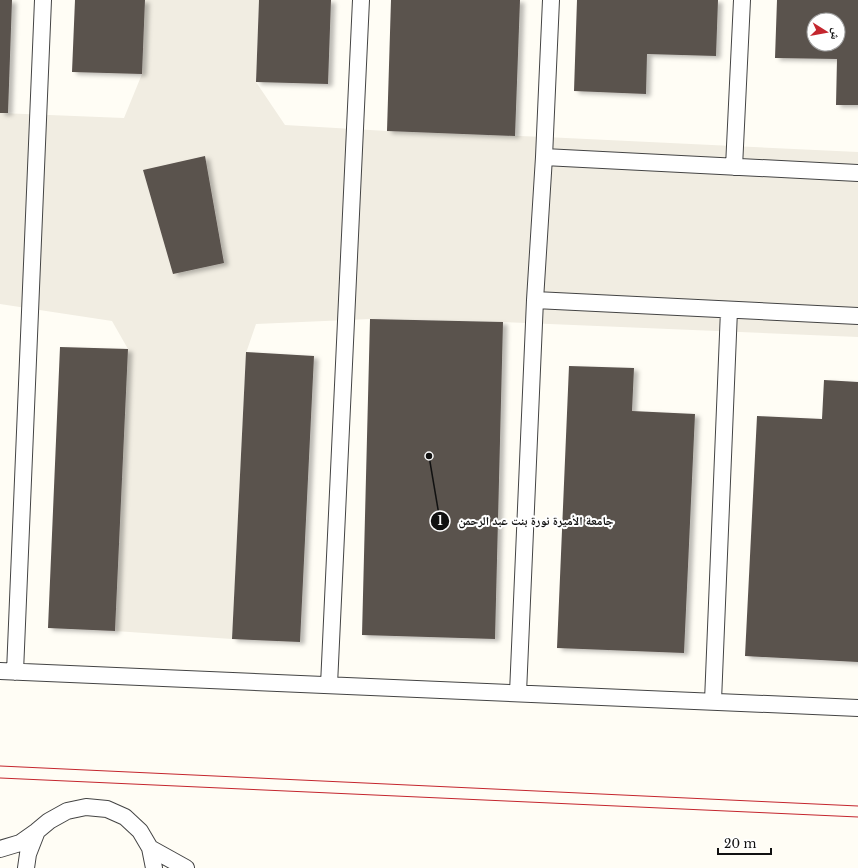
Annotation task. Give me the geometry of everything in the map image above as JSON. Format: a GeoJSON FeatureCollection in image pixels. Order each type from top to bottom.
{"type":"FeatureCollection","features":[{"type":"Feature","properties":{"kind":"street"},"geometry":{"type":"LineString","coordinates":[[43,0],[7,671],[858,708]]}},
{"type":"Feature","properties":{"kind":"street"},"geometry":{"type":"LineString","coordinates":[[329,685],[361,0]]}},
{"type":"Feature","properties":{"kind":"street"},"geometry":{"type":"LineString","coordinates":[[518,693],[535,300],[544,158],[551,0]]}},
{"type":"Feature","properties":{"kind":"street"},"geometry":{"type":"LineString","coordinates":[[734,167],[742,0]]}},
{"type":"Feature","properties":{"kind":"street"},"geometry":{"type":"LineString","coordinates":[[544,158],[858,173]]}},
{"type":"Feature","properties":{"kind":"street"},"geometry":{"type":"LineString","coordinates":[[535,300],[858,316]]}},
{"type":"Feature","properties":{"kind":"street"},"geometry":{"type":"LineString","coordinates":[[713,701],[729,310]]}},
{"type":"Feature","properties":{"kind":"street"},"geometry":{"type":"LineString","coordinates":[[0,849],[20,843],[49,821],[67,811],[86,806],[106,809],[125,817],[140,831],[150,848],[154,868]]}},
{"type":"Feature","properties":{"kind":"street"},"geometry":{"type":"LineString","coordinates":[[26,868],[28,854],[37,831]]}},
{"type":"Feature","properties":{"kind":"street"},"geometry":{"type":"LineString","coordinates":[[150,848],[186,868]]}},
{"type":"Feature","properties":{"kind":"shaded area"},"geometry":{"type":"Polygon","coordinates":[[[145,0],[259,0],[256,82],[285,125],[858,152],[858,337],[503,322],[370,319],[256,324],[246,353],[232,639],[115,631],[128,349],[112,321],[0,304],[0,113],[124,118],[142,74],[145,0]]]}},
{"type":"Feature","properties":{"kind":"building"},"geometry":{"type":"Polygon","coordinates":[[[0,0],[12,0],[8,113],[0,113],[0,0]]]}},
{"type":"Feature","properties":{"kind":"building"},"geometry":{"type":"Polygon","coordinates":[[[75,0],[145,0],[142,74],[72,72],[75,0]]]}},
{"type":"Feature","properties":{"kind":"building"},"geometry":{"type":"Polygon","coordinates":[[[259,0],[331,0],[328,84],[256,82],[259,0]]]}},
{"type":"Feature","properties":{"kind":"building"},"geometry":{"type":"Polygon","coordinates":[[[391,0],[520,0],[515,136],[387,131],[391,0]]]}},
{"type":"Feature","properties":{"kind":"building"},"geometry":{"type":"Polygon","coordinates":[[[577,0],[718,0],[716,56],[647,54],[646,94],[574,91],[577,0]]]}},
{"type":"Feature","properties":{"kind":"building"},"geometry":{"type":"Polygon","coordinates":[[[777,0],[858,0],[858,105],[836,105],[837,59],[775,58],[777,0]]]}},
{"type":"Feature","properties":{"kind":"building"},"geometry":{"type":"Polygon","coordinates":[[[205,156],[224,263],[173,274],[143,170],[205,156]]]}},
{"type":"Feature","properties":{"kind":"building"},"geometry":{"type":"Polygon","coordinates":[[[370,319],[503,322],[495,639],[362,635],[370,319]]]}},
{"type":"Feature","properties":{"kind":"building"},"geometry":{"type":"Polygon","coordinates":[[[60,347],[128,349],[115,631],[48,628],[60,347]]]}},
{"type":"Feature","properties":{"kind":"building"},"geometry":{"type":"Polygon","coordinates":[[[246,352],[314,356],[300,642],[232,639],[246,352]]]}},
{"type":"Feature","properties":{"kind":"building"},"geometry":{"type":"Polygon","coordinates":[[[569,366],[634,368],[632,411],[695,414],[684,653],[557,648],[569,366]]]}},
{"type":"Feature","properties":{"kind":"building"},"geometry":{"type":"Polygon","coordinates":[[[824,380],[858,382],[858,662],[745,656],[757,416],[822,419],[824,380]]]}},
{"type":"Feature","properties":{"kind":"tram line"},"geometry":{"type":"LineString","coordinates":[[0,766],[858,806]]}},
{"type":"Feature","properties":{"kind":"tram line"},"geometry":{"type":"LineString","coordinates":[[0,778],[858,817]]}},
{"type":"Feature","properties":{"kind":"place","name":"جامعة الأميرة نورة بنت عبد الرحمن"},"geometry":{"type":"Point","coordinates":[429,456]}}]}
